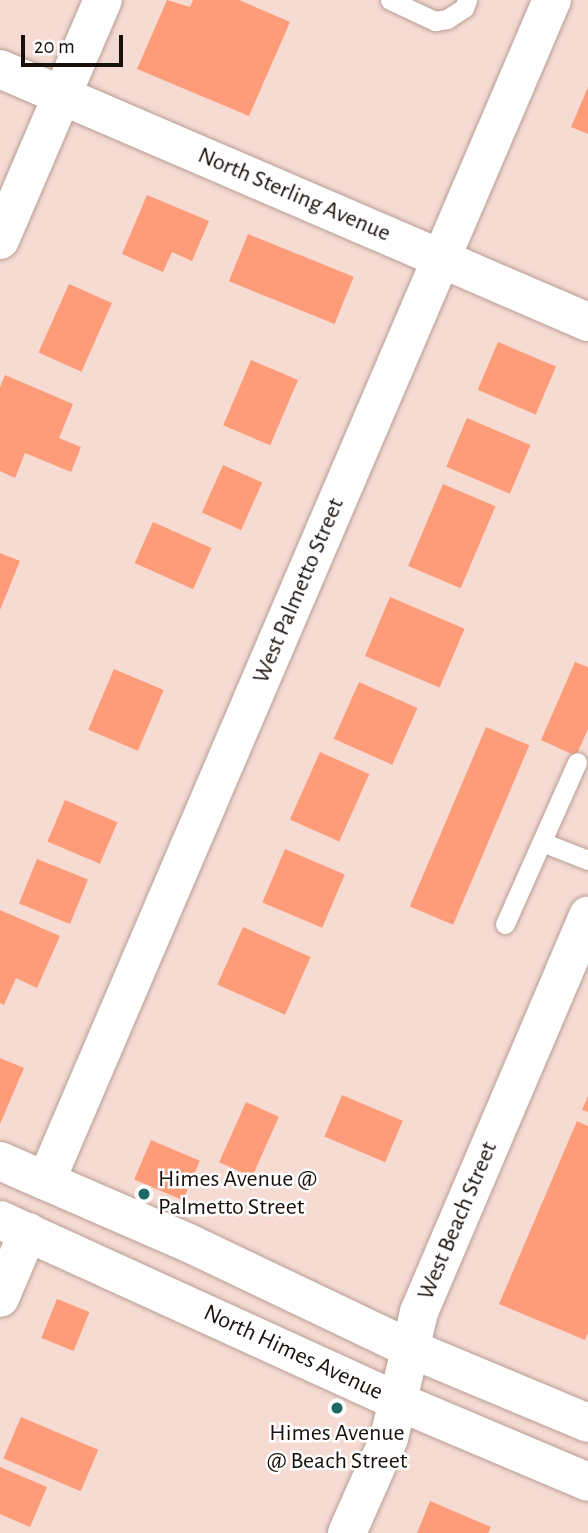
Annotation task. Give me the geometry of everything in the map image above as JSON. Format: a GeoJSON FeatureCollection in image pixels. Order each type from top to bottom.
{"type":"FeatureCollection","features":[{"type":"Feature","properties":{"kind":"street"},"geometry":{"type":"LineString","coordinates":[[0,240],[103,0]]}},
{"type":"Feature","properties":{"kind":"street","name":"West Palmetto Street"},"geometry":{"type":"LineString","coordinates":[[16,1170],[441,259],[552,0]]}},
{"type":"Feature","properties":{"kind":"street","name":"North Sterling Avenue"},"geometry":{"type":"LineString","coordinates":[[0,69],[588,322]]}},
{"type":"Feature","properties":{"kind":"street","name":"West Beach Street"},"geometry":{"type":"LineString","coordinates":[[347,1533],[389,1438],[419,1312],[588,915]]}},
{"type":"Feature","properties":{"kind":"street"},"geometry":{"type":"LineString","coordinates":[[16,1170],[193,1245],[409,1348],[588,1423]]}},
{"type":"Feature","properties":{"kind":"street"},"geometry":{"type":"LineString","coordinates":[[0,1298],[14,1226]]}},
{"type":"Feature","properties":{"kind":"street","name":"North Himes Avenue"},"geometry":{"type":"LineString","coordinates":[[14,1226],[399,1402],[588,1482]]}},
{"type":"Feature","properties":{"kind":"lane"},"geometry":{"type":"LineString","coordinates":[[390,0],[435,21],[447,19],[464,8],[467,0]]}},
{"type":"Feature","properties":{"kind":"lane"},"geometry":{"type":"LineString","coordinates":[[505,924],[577,762]]}},
{"type":"Feature","properties":{"kind":"lane"},"geometry":{"type":"LineString","coordinates":[[542,842],[588,860]]}},
{"type":"Feature","properties":{"kind":"building"},"geometry":{"type":"Polygon","coordinates":[[[167,0],[190,7],[193,0],[239,0],[290,22],[249,116],[137,69],[167,0]]]}},
{"type":"Feature","properties":{"kind":"building"},"geometry":{"type":"Polygon","coordinates":[[[588,87],[588,134],[571,127],[588,87]]]}},
{"type":"Feature","properties":{"kind":"building"},"geometry":{"type":"Polygon","coordinates":[[[147,195],[209,221],[192,261],[172,252],[163,272],[122,254],[147,195]]]}},
{"type":"Feature","properties":{"kind":"building"},"geometry":{"type":"Polygon","coordinates":[[[248,234],[354,277],[335,324],[229,281],[248,234]]]}},
{"type":"Feature","properties":{"kind":"building"},"geometry":{"type":"Polygon","coordinates":[[[69,284],[112,303],[81,372],[38,353],[69,284]]]}},
{"type":"Feature","properties":{"kind":"building"},"geometry":{"type":"Polygon","coordinates":[[[498,342],[556,367],[536,414],[478,390],[498,342]]]}},
{"type":"Feature","properties":{"kind":"building"},"geometry":{"type":"Polygon","coordinates":[[[251,360],[298,380],[270,445],[223,425],[251,360]]]}},
{"type":"Feature","properties":{"kind":"building"},"geometry":{"type":"Polygon","coordinates":[[[5,375],[73,404],[59,438],[81,447],[71,472],[25,453],[15,478],[0,471],[0,387],[5,375]]]}},
{"type":"Feature","properties":{"kind":"building"},"geometry":{"type":"Polygon","coordinates":[[[467,418],[531,445],[510,494],[446,467],[467,418]]]}},
{"type":"Feature","properties":{"kind":"building"},"geometry":{"type":"Polygon","coordinates":[[[223,465],[262,482],[241,530],[202,513],[223,465]]]}},
{"type":"Feature","properties":{"kind":"building"},"geometry":{"type":"Polygon","coordinates":[[[443,484],[495,506],[461,588],[408,566],[443,484]]]}},
{"type":"Feature","properties":{"kind":"building"},"geometry":{"type":"Polygon","coordinates":[[[153,522],[211,548],[193,589],[135,563],[153,522]]]}},
{"type":"Feature","properties":{"kind":"building"},"geometry":{"type":"Polygon","coordinates":[[[0,553],[20,561],[0,610],[0,553]]]}},
{"type":"Feature","properties":{"kind":"building"},"geometry":{"type":"Polygon","coordinates":[[[390,597],[465,629],[440,688],[365,656],[390,597]]]}},
{"type":"Feature","properties":{"kind":"building"},"geometry":{"type":"Polygon","coordinates":[[[575,662],[588,667],[588,729],[576,756],[541,740],[575,662]]]}},
{"type":"Feature","properties":{"kind":"building"},"geometry":{"type":"Polygon","coordinates":[[[114,669],[164,690],[138,751],[88,730],[114,669]]]}},
{"type":"Feature","properties":{"kind":"building"},"geometry":{"type":"Polygon","coordinates":[[[359,682],[417,708],[392,765],[334,739],[359,682]]]}},
{"type":"Feature","properties":{"kind":"building"},"geometry":{"type":"Polygon","coordinates":[[[486,727],[529,745],[453,925],[410,906],[486,727]]]}},
{"type":"Feature","properties":{"kind":"building"},"geometry":{"type":"Polygon","coordinates":[[[320,752],[369,774],[339,842],[290,820],[320,752]]]}},
{"type":"Feature","properties":{"kind":"building"},"geometry":{"type":"Polygon","coordinates":[[[65,800],[117,822],[100,864],[47,841],[65,800]]]}},
{"type":"Feature","properties":{"kind":"building"},"geometry":{"type":"Polygon","coordinates":[[[285,849],[345,874],[322,928],[262,902],[285,849]]]}},
{"type":"Feature","properties":{"kind":"building"},"geometry":{"type":"Polygon","coordinates":[[[37,859],[88,880],[70,924],[19,904],[37,859]]]}},
{"type":"Feature","properties":{"kind":"building"},"geometry":{"type":"Polygon","coordinates":[[[0,910],[60,936],[37,988],[16,978],[4,1005],[0,1003],[0,910]]]}},
{"type":"Feature","properties":{"kind":"building"},"geometry":{"type":"Polygon","coordinates":[[[243,927],[311,957],[285,1015],[217,985],[243,927]]]}},
{"type":"Feature","properties":{"kind":"building"},"geometry":{"type":"Polygon","coordinates":[[[0,1058],[24,1068],[0,1124],[0,1058]]]}},
{"type":"Feature","properties":{"kind":"building"},"geometry":{"type":"Polygon","coordinates":[[[342,1095],[403,1121],[385,1162],[324,1136],[342,1095]]]}},
{"type":"Feature","properties":{"kind":"building"},"geometry":{"type":"Polygon","coordinates":[[[588,1096],[588,1112],[582,1110],[588,1096]]]}},
{"type":"Feature","properties":{"kind":"building"},"geometry":{"type":"Polygon","coordinates":[[[246,1102],[279,1117],[252,1177],[219,1162],[246,1102]]]}},
{"type":"Feature","properties":{"kind":"building"},"geometry":{"type":"Polygon","coordinates":[[[577,1121],[588,1126],[588,1333],[585,1340],[499,1304],[577,1121]]]}},
{"type":"Feature","properties":{"kind":"building"},"geometry":{"type":"Polygon","coordinates":[[[151,1140],[200,1161],[183,1200],[134,1180],[151,1140]]]}},
{"type":"Feature","properties":{"kind":"building"},"geometry":{"type":"Polygon","coordinates":[[[57,1299],[89,1312],[74,1351],[41,1338],[57,1299]]]}},
{"type":"Feature","properties":{"kind":"building"},"geometry":{"type":"Polygon","coordinates":[[[21,1417],[98,1450],[81,1491],[3,1458],[21,1417]]]}},
{"type":"Feature","properties":{"kind":"building"},"geometry":{"type":"Polygon","coordinates":[[[0,1467],[47,1487],[30,1527],[0,1514],[0,1467]]]}},
{"type":"Feature","properties":{"kind":"building"},"geometry":{"type":"Polygon","coordinates":[[[430,1501],[491,1527],[488,1533],[417,1533],[430,1501]]]}},
{"type":"Feature","properties":{"kind":"place","name":"Himes Avenue @ Palmetto Street"},"geometry":{"type":"Point","coordinates":[144,1194]}},
{"type":"Feature","properties":{"kind":"place","name":"Himes Avenue @ Beach Street"},"geometry":{"type":"Point","coordinates":[337,1408]}}]}
